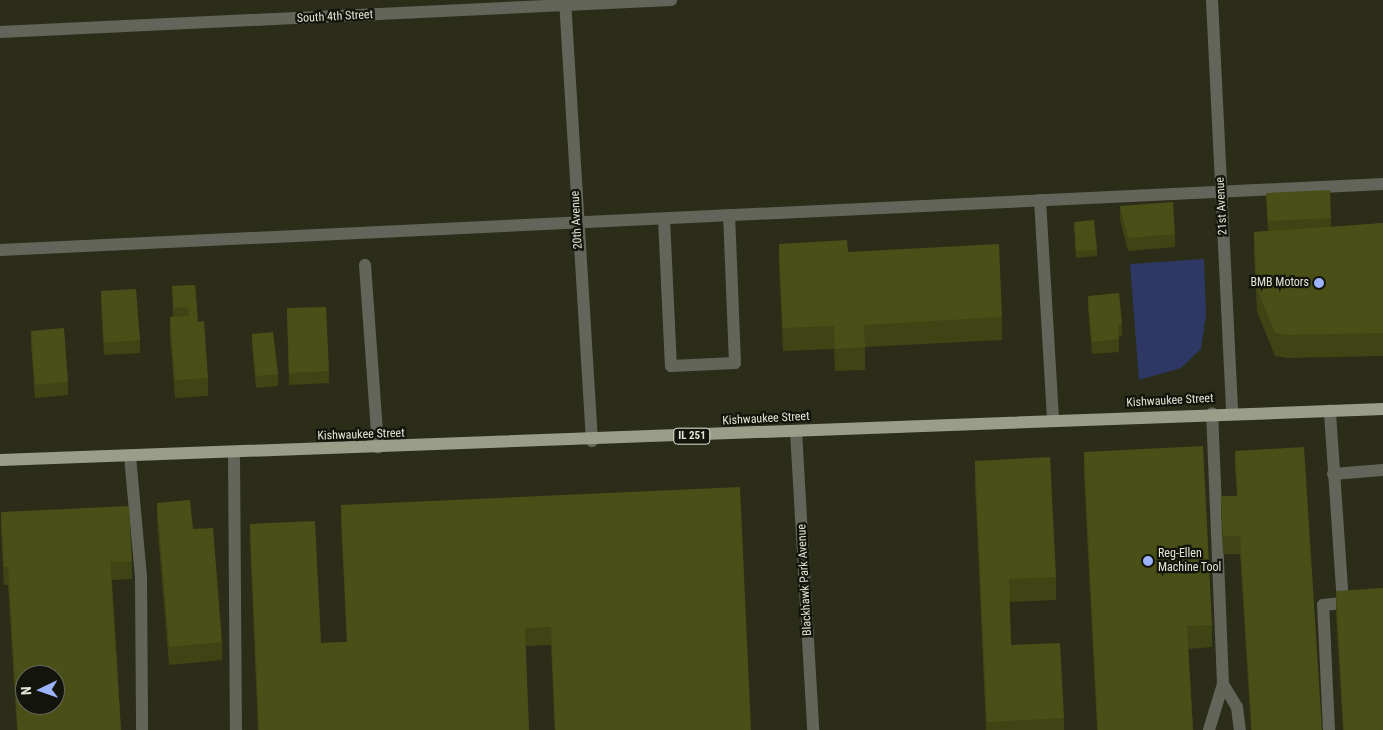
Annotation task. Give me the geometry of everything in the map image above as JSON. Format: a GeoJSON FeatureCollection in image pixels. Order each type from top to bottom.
{"type":"FeatureCollection","features":[{"type":"Feature","properties":{"kind":"main road","name":"Kishwaukee Street"},"geometry":{"type":"LineString","coordinates":[[0,460],[592,441],[1232,412],[1383,409]]}},
{"type":"Feature","properties":{"kind":"street","name":"South 4th Street"},"geometry":{"type":"LineString","coordinates":[[0,32],[565,3],[670,0]]}},
{"type":"Feature","properties":{"kind":"street","name":"21st Avenue"},"geometry":{"type":"LineString","coordinates":[[1212,0],[1232,412]]}},
{"type":"Feature","properties":{"kind":"street","name":"20th Avenue"},"geometry":{"type":"LineString","coordinates":[[565,3],[592,441]]}},
{"type":"Feature","properties":{"kind":"street"},"geometry":{"type":"LineString","coordinates":[[0,250],[1383,184]]}},
{"type":"Feature","properties":{"kind":"street"},"geometry":{"type":"LineString","coordinates":[[1040,200],[1053,420]]}},
{"type":"Feature","properties":{"kind":"street"},"geometry":{"type":"LineString","coordinates":[[664,219],[671,366],[735,363],[730,215]]}},
{"type":"Feature","properties":{"kind":"street"},"geometry":{"type":"LineString","coordinates":[[365,264],[378,448]]}},
{"type":"Feature","properties":{"kind":"street"},"geometry":{"type":"LineString","coordinates":[[1329,730],[1323,605],[1344,604],[1333,474],[1330,410]]}},
{"type":"Feature","properties":{"kind":"street"},"geometry":{"type":"LineString","coordinates":[[1209,730],[1223,684],[1212,413]]}},
{"type":"Feature","properties":{"kind":"street","name":"Blackhawk Park Avenue"},"geometry":{"type":"LineString","coordinates":[[796,431],[813,730]]}},
{"type":"Feature","properties":{"kind":"street"},"geometry":{"type":"LineString","coordinates":[[234,453],[236,730]]}},
{"type":"Feature","properties":{"kind":"street"},"geometry":{"type":"LineString","coordinates":[[130,456],[141,577],[142,730]]}},
{"type":"Feature","properties":{"kind":"street"},"geometry":{"type":"LineString","coordinates":[[1333,474],[1383,470]]}},
{"type":"Feature","properties":{"kind":"street"},"geometry":{"type":"LineString","coordinates":[[1223,684],[1237,707],[1240,730]]}},
{"type":"Feature","properties":{"kind":"shaded area"},"geometry":{"type":"Polygon","coordinates":[[[1204,259],[1206,315],[1201,349],[1181,368],[1139,380],[1130,264],[1204,259]]]}},
{"type":"Feature","properties":{"kind":"building"},"geometry":{"type":"Polygon","coordinates":[[[1330,190],[1331,218],[1268,221],[1266,193],[1330,190]]]}},
{"type":"Feature","properties":{"kind":"building"},"geometry":{"type":"Polygon","coordinates":[[[1173,202],[1175,234],[1128,238],[1120,206],[1173,202]]]}},
{"type":"Feature","properties":{"kind":"building"},"geometry":{"type":"Polygon","coordinates":[[[1094,220],[1097,250],[1076,251],[1074,222],[1094,220]]]}},
{"type":"Feature","properties":{"kind":"building","name":"BMB Motors"},"geometry":{"type":"Polygon","coordinates":[[[1383,223],[1383,333],[1286,335],[1275,333],[1257,288],[1254,232],[1383,223]]]}},
{"type":"Feature","properties":{"kind":"building"},"geometry":{"type":"Polygon","coordinates":[[[847,240],[848,252],[999,244],[1002,317],[864,325],[865,347],[835,349],[834,326],[783,328],[779,244],[847,240]]]}},
{"type":"Feature","properties":{"kind":"building"},"geometry":{"type":"Polygon","coordinates":[[[195,285],[198,322],[204,321],[208,378],[175,380],[170,317],[189,316],[188,307],[174,308],[172,286],[195,285]]]}},
{"type":"Feature","properties":{"kind":"building"},"geometry":{"type":"Polygon","coordinates":[[[136,289],[140,340],[104,343],[101,291],[136,289]]]}},
{"type":"Feature","properties":{"kind":"building"},"geometry":{"type":"Polygon","coordinates":[[[1119,293],[1122,324],[1118,324],[1119,339],[1092,342],[1088,296],[1119,293]]]}},
{"type":"Feature","properties":{"kind":"building"},"geometry":{"type":"Polygon","coordinates":[[[326,307],[329,371],[289,373],[287,308],[326,307]]]}},
{"type":"Feature","properties":{"kind":"building"},"geometry":{"type":"Polygon","coordinates":[[[64,328],[68,382],[35,385],[31,331],[64,328]]]}},
{"type":"Feature","properties":{"kind":"building"},"geometry":{"type":"Polygon","coordinates":[[[273,332],[278,374],[256,376],[252,334],[273,332]]]}},
{"type":"Feature","properties":{"kind":"building","name":"Reg-Ellen Machine Tool"},"geometry":{"type":"Polygon","coordinates":[[[1203,446],[1212,625],[1187,626],[1193,730],[1098,730],[1084,452],[1203,446]]]}},
{"type":"Feature","properties":{"kind":"building"},"geometry":{"type":"Polygon","coordinates":[[[1304,447],[1322,730],[1252,730],[1240,536],[1223,536],[1221,496],[1238,496],[1235,451],[1304,447]]]}},
{"type":"Feature","properties":{"kind":"building"},"geometry":{"type":"Polygon","coordinates":[[[1050,457],[1056,577],[1009,579],[1011,645],[1060,643],[1064,718],[987,722],[975,461],[1050,457]]]}},
{"type":"Feature","properties":{"kind":"building"},"geometry":{"type":"Polygon","coordinates":[[[740,487],[751,730],[555,730],[551,627],[525,628],[529,730],[259,730],[250,524],[315,521],[321,643],[347,642],[341,505],[740,487]]]}},
{"type":"Feature","properties":{"kind":"building"},"geometry":{"type":"Polygon","coordinates":[[[190,500],[193,529],[213,528],[222,642],[169,647],[157,503],[190,500]]]}},
{"type":"Feature","properties":{"kind":"building"},"geometry":{"type":"Polygon","coordinates":[[[129,506],[132,561],[111,562],[110,558],[8,564],[9,567],[4,567],[1,512],[129,506]]]}},
{"type":"Feature","properties":{"kind":"building"},"geometry":{"type":"Polygon","coordinates":[[[110,558],[121,730],[18,730],[17,715],[65,715],[65,665],[15,665],[15,680],[8,564],[110,558]]]}},
{"type":"Feature","properties":{"kind":"building"},"geometry":{"type":"Polygon","coordinates":[[[1383,588],[1383,730],[1344,730],[1336,591],[1383,588]]]}},
{"type":"Feature","properties":{"kind":"place","name":"BMB Motors"},"geometry":{"type":"Point","coordinates":[1319,283]}},
{"type":"Feature","properties":{"kind":"place","name":"Reg-Ellen Machine Tool"},"geometry":{"type":"Point","coordinates":[1148,561]}}]}
